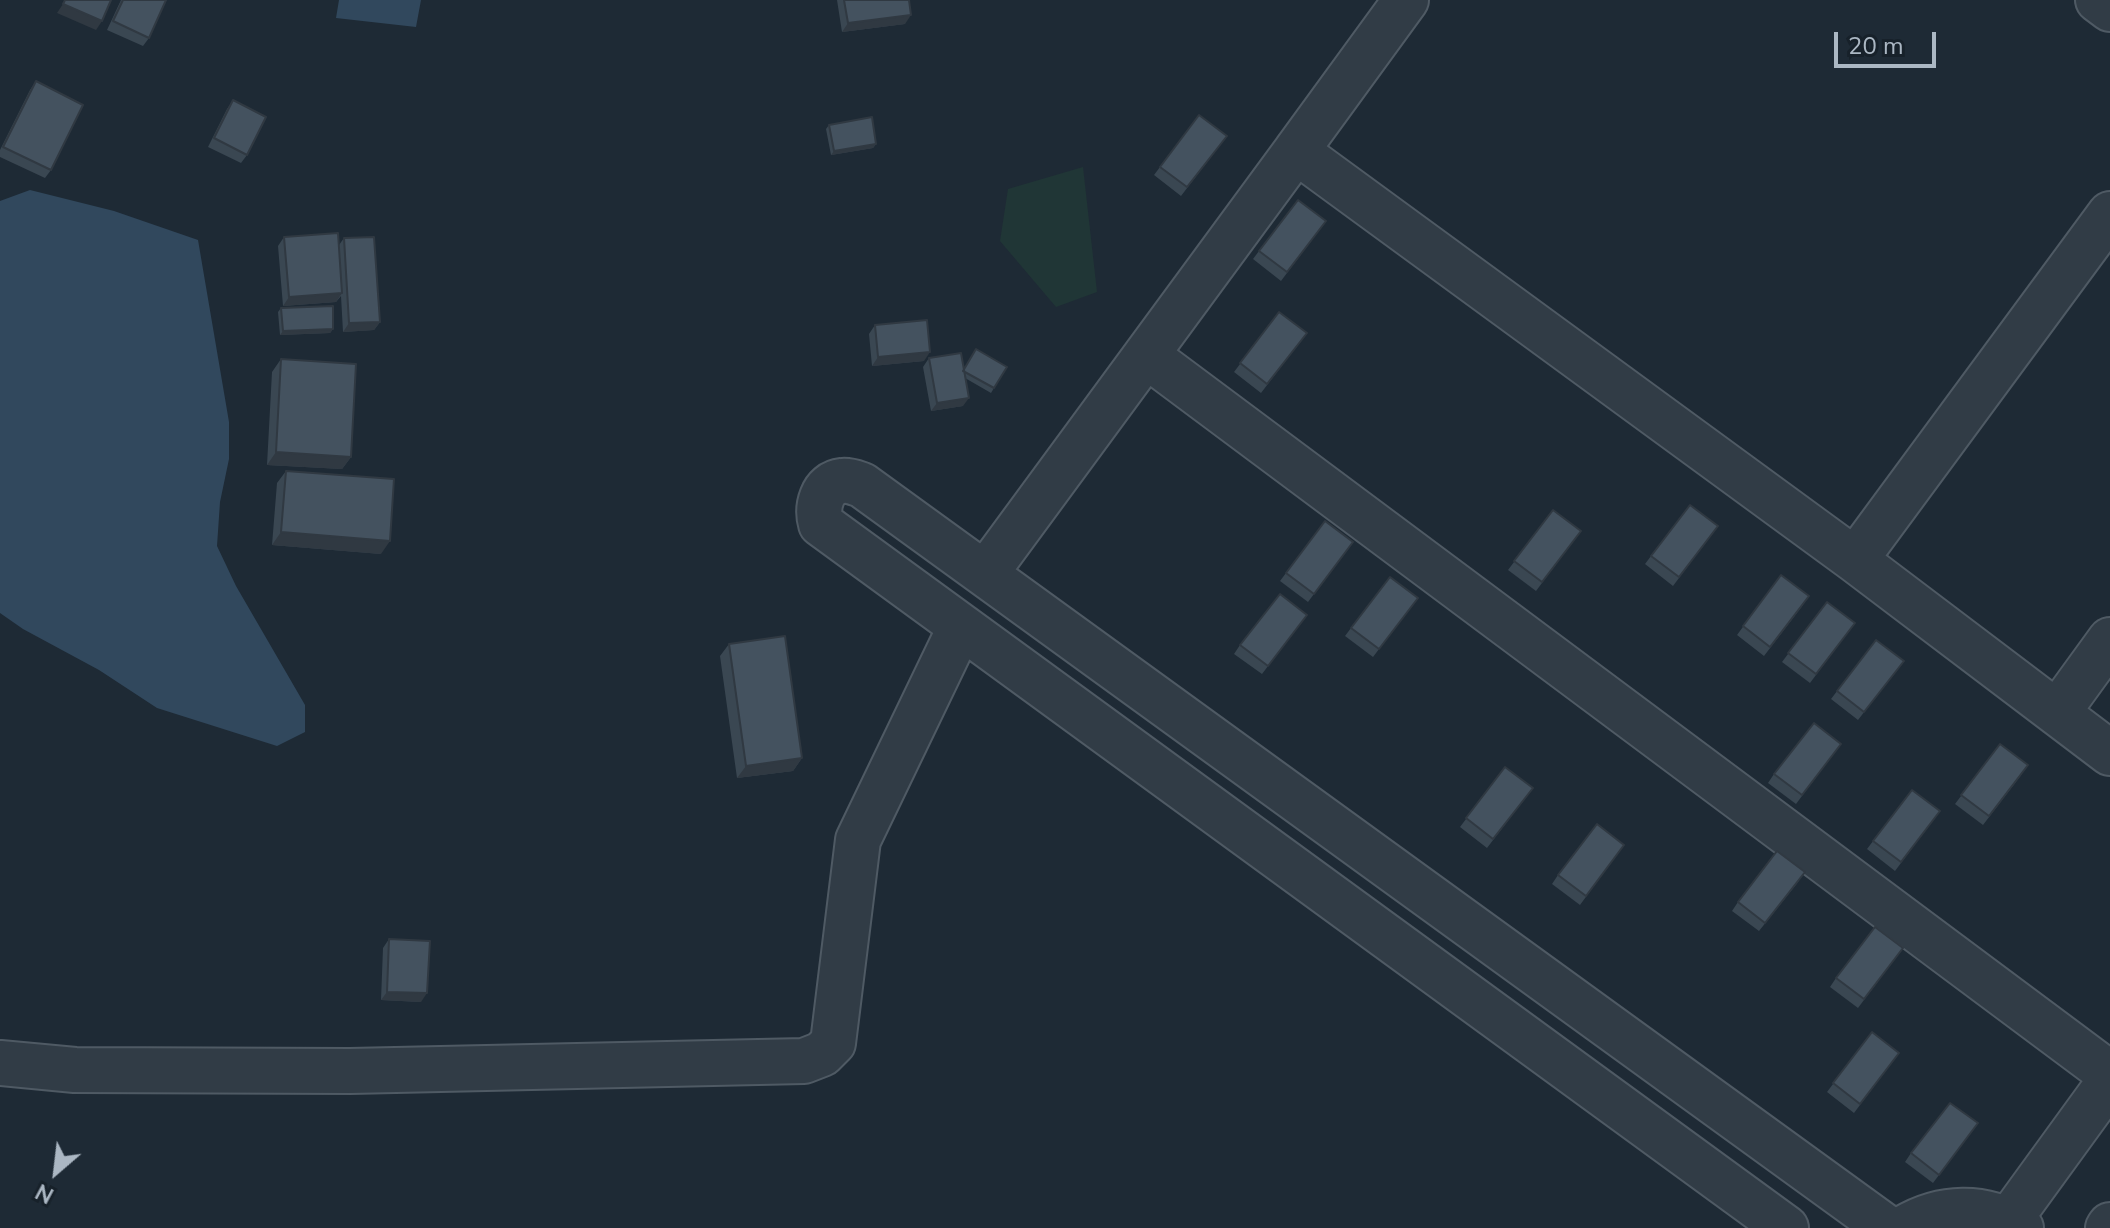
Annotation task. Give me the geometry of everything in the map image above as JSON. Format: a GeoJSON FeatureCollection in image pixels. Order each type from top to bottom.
{"type":"FeatureCollection","features":[{"type":"Feature","properties":{"kind":"street"},"geometry":{"type":"LineString","coordinates":[[985,574],[1406,0]]}},
{"type":"Feature","properties":{"kind":"street"},"geometry":{"type":"LineString","coordinates":[[2098,0],[2110,9]]}},
{"type":"Feature","properties":{"kind":"street"},"geometry":{"type":"LineString","coordinates":[[1296,151],[1855,560],[2110,753]]}},
{"type":"Feature","properties":{"kind":"street"},"geometry":{"type":"LineString","coordinates":[[1855,560],[2110,214]]}},
{"type":"Feature","properties":{"kind":"street"},"geometry":{"type":"LineString","coordinates":[[1146,355],[2110,1074]]}},
{"type":"Feature","properties":{"kind":"street"},"geometry":{"type":"LineString","coordinates":[[1786,1228],[821,524],[818,512],[822,496],[832,484],[845,480],[862,485],[1887,1228]]}},
{"type":"Feature","properties":{"kind":"street"},"geometry":{"type":"LineString","coordinates":[[0,1063],[75,1070],[350,1071],[804,1061],[822,1054],[833,1043],[858,840],[960,628]]}},
{"type":"Feature","properties":{"kind":"street"},"geometry":{"type":"LineString","coordinates":[[2057,713],[2110,640]]}},
{"type":"Feature","properties":{"kind":"street"},"geometry":{"type":"LineString","coordinates":[[1904,1228],[1921,1218],[1950,1210],[1981,1211],[2015,1224],[2110,1081]]}},
{"type":"Feature","properties":{"kind":"green space"},"geometry":{"type":"Polygon","coordinates":[[[1083,167],[1097,292],[1056,307],[1000,241],[1008,189],[1083,167]]]}},
{"type":"Feature","properties":{"kind":"water"},"geometry":{"type":"Polygon","coordinates":[[[339,0],[421,0],[416,27],[336,18],[339,0]]]}},
{"type":"Feature","properties":{"kind":"water"},"geometry":{"type":"Polygon","coordinates":[[[30,190],[114,211],[198,240],[229,422],[229,459],[220,502],[217,546],[236,586],[305,705],[305,732],[277,746],[157,708],[99,670],[0,613],[0,201],[30,190]]]}},
{"type":"Feature","properties":{"kind":"building"},"geometry":{"type":"Polygon","coordinates":[[[65,0],[111,0],[102,21],[63,4],[65,0]]]}},
{"type":"Feature","properties":{"kind":"building"},"geometry":{"type":"Polygon","coordinates":[[[123,0],[166,0],[149,38],[113,21],[123,0]]]}},
{"type":"Feature","properties":{"kind":"building"},"geometry":{"type":"Polygon","coordinates":[[[844,0],[909,0],[911,15],[848,23],[844,0]]]}},
{"type":"Feature","properties":{"kind":"building"},"geometry":{"type":"Polygon","coordinates":[[[36,81],[83,105],[51,170],[3,147],[36,81]]]}},
{"type":"Feature","properties":{"kind":"building"},"geometry":{"type":"Polygon","coordinates":[[[233,100],[266,117],[247,155],[214,138],[233,100]]]}},
{"type":"Feature","properties":{"kind":"building"},"geometry":{"type":"Polygon","coordinates":[[[1199,115],[1227,136],[1187,187],[1160,167],[1199,115]]]}},
{"type":"Feature","properties":{"kind":"building"},"geometry":{"type":"Polygon","coordinates":[[[872,117],[876,144],[834,151],[829,125],[872,117]]]}},
{"type":"Feature","properties":{"kind":"building"},"geometry":{"type":"Polygon","coordinates":[[[1298,200],[1326,221],[1287,272],[1259,251],[1298,200]]]}},
{"type":"Feature","properties":{"kind":"building"},"geometry":{"type":"Polygon","coordinates":[[[338,233],[342,293],[289,297],[284,237],[338,233]]]}},
{"type":"Feature","properties":{"kind":"building"},"geometry":{"type":"Polygon","coordinates":[[[374,237],[380,322],[349,323],[344,238],[374,237]]]}},
{"type":"Feature","properties":{"kind":"building"},"geometry":{"type":"Polygon","coordinates":[[[333,306],[333,329],[283,331],[281,308],[333,306]]]}},
{"type":"Feature","properties":{"kind":"building"},"geometry":{"type":"Polygon","coordinates":[[[1279,312],[1307,333],[1267,384],[1240,363],[1279,312]]]}},
{"type":"Feature","properties":{"kind":"building"},"geometry":{"type":"Polygon","coordinates":[[[927,320],[930,352],[878,357],[875,325],[927,320]]]}},
{"type":"Feature","properties":{"kind":"building"},"geometry":{"type":"Polygon","coordinates":[[[976,349],[1007,367],[994,388],[963,371],[976,349]]]}},
{"type":"Feature","properties":{"kind":"building"},"geometry":{"type":"Polygon","coordinates":[[[961,353],[969,398],[937,403],[929,358],[961,353]]]}},
{"type":"Feature","properties":{"kind":"building"},"geometry":{"type":"Polygon","coordinates":[[[281,359],[356,364],[351,457],[276,452],[281,359]]]}},
{"type":"Feature","properties":{"kind":"building"},"geometry":{"type":"Polygon","coordinates":[[[286,471],[394,479],[390,541],[281,532],[286,471]]]}},
{"type":"Feature","properties":{"kind":"building"},"geometry":{"type":"Polygon","coordinates":[[[1690,505],[1718,526],[1679,577],[1651,556],[1690,505]]]}},
{"type":"Feature","properties":{"kind":"building"},"geometry":{"type":"Polygon","coordinates":[[[1553,510],[1581,531],[1542,582],[1514,561],[1553,510]]]}},
{"type":"Feature","properties":{"kind":"building"},"geometry":{"type":"Polygon","coordinates":[[[1325,521],[1353,542],[1314,594],[1286,573],[1325,521]]]}},
{"type":"Feature","properties":{"kind":"building"},"geometry":{"type":"Polygon","coordinates":[[[1781,575],[1809,596],[1770,647],[1743,626],[1781,575]]]}},
{"type":"Feature","properties":{"kind":"building"},"geometry":{"type":"Polygon","coordinates":[[[1390,577],[1418,598],[1379,649],[1351,628],[1390,577]]]}},
{"type":"Feature","properties":{"kind":"building"},"geometry":{"type":"Polygon","coordinates":[[[1280,594],[1307,615],[1268,666],[1240,645],[1280,594]]]}},
{"type":"Feature","properties":{"kind":"building"},"geometry":{"type":"Polygon","coordinates":[[[1827,602],[1855,623],[1816,674],[1788,653],[1827,602]]]}},
{"type":"Feature","properties":{"kind":"building"},"geometry":{"type":"Polygon","coordinates":[[[785,636],[802,758],[746,766],[729,644],[785,636]]]}},
{"type":"Feature","properties":{"kind":"building"},"geometry":{"type":"Polygon","coordinates":[[[1876,640],[1904,661],[1864,712],[1837,691],[1876,640]]]}},
{"type":"Feature","properties":{"kind":"building"},"geometry":{"type":"Polygon","coordinates":[[[1814,723],[1841,744],[1802,795],[1774,774],[1814,723]]]}},
{"type":"Feature","properties":{"kind":"building"},"geometry":{"type":"Polygon","coordinates":[[[2000,744],[2028,765],[1989,816],[1961,795],[2000,744]]]}},
{"type":"Feature","properties":{"kind":"building"},"geometry":{"type":"Polygon","coordinates":[[[1505,767],[1533,788],[1493,839],[1466,818],[1505,767]]]}},
{"type":"Feature","properties":{"kind":"building"},"geometry":{"type":"Polygon","coordinates":[[[1912,790],[1940,811],[1901,862],[1873,841],[1912,790]]]}},
{"type":"Feature","properties":{"kind":"building"},"geometry":{"type":"Polygon","coordinates":[[[1597,824],[1624,845],[1586,896],[1558,875],[1597,824]]]}},
{"type":"Feature","properties":{"kind":"building"},"geometry":{"type":"Polygon","coordinates":[[[1777,851],[1805,872],[1765,923],[1738,902],[1777,851]]]}},
{"type":"Feature","properties":{"kind":"building"},"geometry":{"type":"Polygon","coordinates":[[[1875,927],[1903,948],[1864,999],[1836,978],[1875,927]]]}},
{"type":"Feature","properties":{"kind":"building"},"geometry":{"type":"Polygon","coordinates":[[[389,939],[430,941],[427,993],[387,992],[389,939]]]}},
{"type":"Feature","properties":{"kind":"building"},"geometry":{"type":"Polygon","coordinates":[[[1872,1032],[1899,1053],[1860,1104],[1833,1083],[1872,1032]]]}},
{"type":"Feature","properties":{"kind":"building"},"geometry":{"type":"Polygon","coordinates":[[[1950,1103],[1978,1123],[1939,1175],[1911,1153],[1950,1103]]]}}]}
